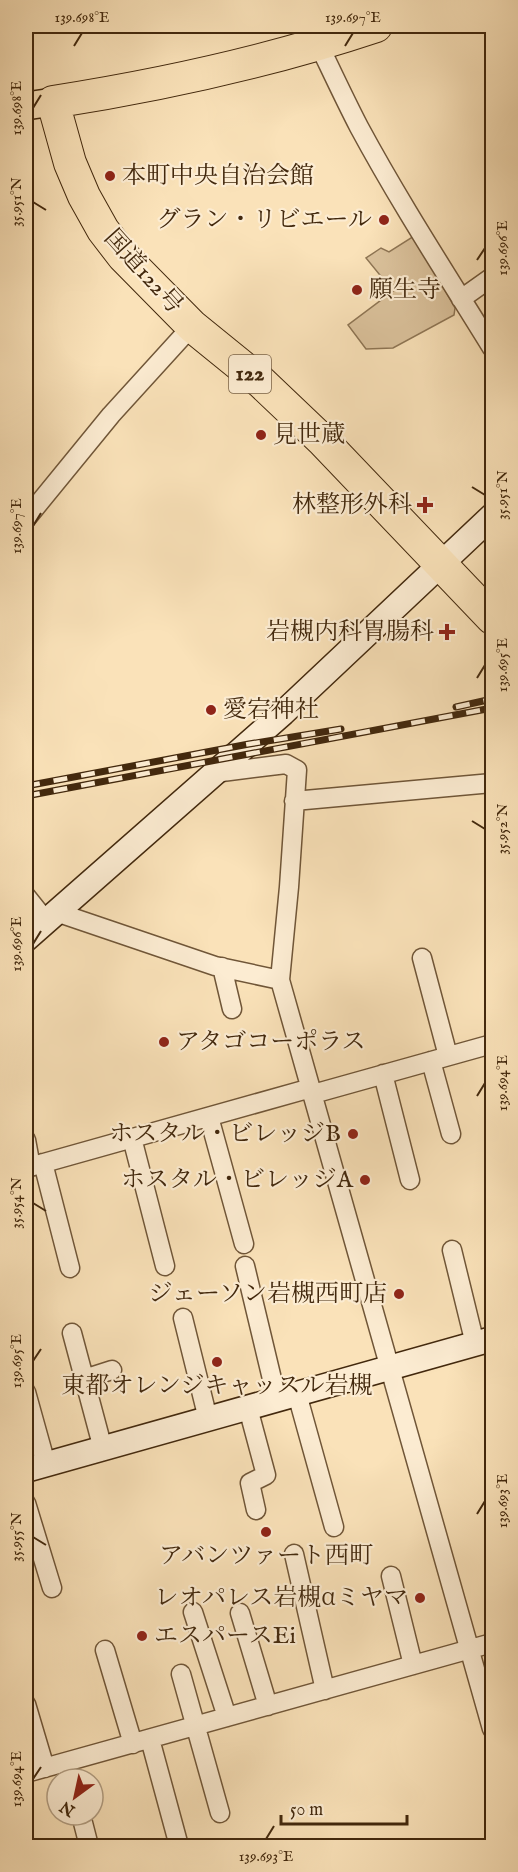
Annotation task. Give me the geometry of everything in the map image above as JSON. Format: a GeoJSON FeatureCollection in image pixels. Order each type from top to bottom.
{"type":"FeatureCollection","features":[{"type":"Feature","properties":{"kind":"highway","name":"国道122号"},"geometry":{"type":"LineString","coordinates":[[376,26],[319,45],[197,75],[39,104],[70,163],[84,196],[103,230],[123,256],[192,326],[261,382],[323,441],[443,564],[492,618]]}},
{"type":"Feature","properties":{"kind":"street"},"geometry":{"type":"LineString","coordinates":[[319,45],[364,136],[492,348]]}},
{"type":"Feature","properties":{"kind":"street"},"geometry":{"type":"LineString","coordinates":[[461,299],[492,277]]}},
{"type":"Feature","properties":{"kind":"street"},"geometry":{"type":"LineString","coordinates":[[26,519],[111,414],[192,326]]}},
{"type":"Feature","properties":{"kind":"street"},"geometry":{"type":"LineString","coordinates":[[26,939],[214,773],[234,758],[492,516]]}},
{"type":"Feature","properties":{"kind":"street"},"geometry":{"type":"LineString","coordinates":[[214,773],[286,764],[297,770],[280,981],[492,1729]]}},
{"type":"Feature","properties":{"kind":"street"},"geometry":{"type":"LineString","coordinates":[[294,801],[492,783]]}},
{"type":"Feature","properties":{"kind":"street"},"geometry":{"type":"LineString","coordinates":[[26,896],[51,917],[222,967],[280,981]]}},
{"type":"Feature","properties":{"kind":"street"},"geometry":{"type":"LineString","coordinates":[[422,958],[451,1134]]}},
{"type":"Feature","properties":{"kind":"street"},"geometry":{"type":"LineString","coordinates":[[222,967],[232,1008]]}},
{"type":"Feature","properties":{"kind":"street"},"geometry":{"type":"LineString","coordinates":[[33,1166],[209,1117],[383,1074],[492,1044]]}},
{"type":"Feature","properties":{"kind":"street"},"geometry":{"type":"LineString","coordinates":[[383,1074],[410,1180]]}},
{"type":"Feature","properties":{"kind":"street"},"geometry":{"type":"LineString","coordinates":[[209,1117],[244,1244]]}},
{"type":"Feature","properties":{"kind":"street"},"geometry":{"type":"LineString","coordinates":[[132,1138],[165,1266]]}},
{"type":"Feature","properties":{"kind":"street"},"geometry":{"type":"LineString","coordinates":[[26,1140],[33,1166],[70,1268]]}},
{"type":"Feature","properties":{"kind":"street"},"geometry":{"type":"LineString","coordinates":[[26,1392],[36,1467],[484,1341],[452,1250]]}},
{"type":"Feature","properties":{"kind":"street"},"geometry":{"type":"LineString","coordinates":[[245,1266],[287,1397],[334,1527]]}},
{"type":"Feature","properties":{"kind":"street"},"geometry":{"type":"LineString","coordinates":[[183,1318],[208,1419]]}},
{"type":"Feature","properties":{"kind":"street"},"geometry":{"type":"LineString","coordinates":[[72,1333],[103,1449]]}},
{"type":"Feature","properties":{"kind":"street"},"geometry":{"type":"LineString","coordinates":[[84,1379],[112,1370]]}},
{"type":"Feature","properties":{"kind":"street"},"geometry":{"type":"LineString","coordinates":[[248,1408],[266,1475],[250,1483],[256,1510]]}},
{"type":"Feature","properties":{"kind":"street"},"geometry":{"type":"LineString","coordinates":[[26,1503],[52,1588]]}},
{"type":"Feature","properties":{"kind":"street"},"geometry":{"type":"LineString","coordinates":[[294,1554],[325,1690]]}},
{"type":"Feature","properties":{"kind":"street"},"geometry":{"type":"LineString","coordinates":[[391,1576],[413,1665]]}},
{"type":"Feature","properties":{"kind":"street"},"geometry":{"type":"LineString","coordinates":[[192,1612],[227,1717]]}},
{"type":"Feature","properties":{"kind":"street"},"geometry":{"type":"LineString","coordinates":[[240,1612],[268,1706]]}},
{"type":"Feature","properties":{"kind":"street"},"geometry":{"type":"LineString","coordinates":[[78,1767],[141,1742],[492,1643]]}},
{"type":"Feature","properties":{"kind":"street"},"geometry":{"type":"LineString","coordinates":[[105,1650],[179,1846]]}},
{"type":"Feature","properties":{"kind":"street"},"geometry":{"type":"LineString","coordinates":[[181,1674],[219,1813]]}},
{"type":"Feature","properties":{"kind":"street"},"geometry":{"type":"LineString","coordinates":[[26,1704],[45,1768],[26,1773]]}},
{"type":"Feature","properties":{"kind":"street"},"geometry":{"type":"LineString","coordinates":[[84,1827],[89,1846]]}},
{"type":"Feature","properties":{"kind":"shaded area"},"geometry":{"type":"Polygon","coordinates":[[[414,236],[455,308],[454,315],[393,348],[366,349],[348,325],[393,291],[366,258],[381,248],[389,252],[414,236]]]}},
{"type":"Feature","properties":{"kind":"railway"},"geometry":{"type":"LineString","coordinates":[[456,707],[492,699]]}},
{"type":"Feature","properties":{"kind":"railway"},"geometry":{"type":"LineString","coordinates":[[26,796],[492,708]]}},
{"type":"Feature","properties":{"kind":"railway"},"geometry":{"type":"LineString","coordinates":[[26,786],[341,729]]}},
{"type":"Feature","properties":{"kind":"place","name":"本町中央自治会館"},"geometry":{"type":"Point","coordinates":[110,176]}},
{"type":"Feature","properties":{"kind":"place","name":"グラン・リビエール"},"geometry":{"type":"Point","coordinates":[384,220]}},
{"type":"Feature","properties":{"kind":"place","name":"願生寺"},"geometry":{"type":"Point","coordinates":[357,290]}},
{"type":"Feature","properties":{"kind":"place","name":"見世蔵"},"geometry":{"type":"Point","coordinates":[261,435]}},
{"type":"Feature","properties":{"kind":"place","name":"林整形外科"},"geometry":{"type":"Point","coordinates":[425,505]}},
{"type":"Feature","properties":{"kind":"place","name":"岩槻内科胃腸科"},"geometry":{"type":"Point","coordinates":[447,632]}},
{"type":"Feature","properties":{"kind":"place","name":"愛宕神社"},"geometry":{"type":"Point","coordinates":[211,710]}},
{"type":"Feature","properties":{"kind":"place","name":"アタゴコーポラス"},"geometry":{"type":"Point","coordinates":[164,1042]}},
{"type":"Feature","properties":{"kind":"place","name":"ホスタル・ビレッジB"},"geometry":{"type":"Point","coordinates":[353,1134]}},
{"type":"Feature","properties":{"kind":"place","name":"ホスタル・ビレッジA"},"geometry":{"type":"Point","coordinates":[365,1180]}},
{"type":"Feature","properties":{"kind":"place","name":"ジェーソン岩槻西町店"},"geometry":{"type":"Point","coordinates":[399,1294]}},
{"type":"Feature","properties":{"kind":"place","name":"東都オレンジキャッスル岩槻"},"geometry":{"type":"Point","coordinates":[217,1362]}},
{"type":"Feature","properties":{"kind":"place","name":"アバンツァート西町"},"geometry":{"type":"Point","coordinates":[266,1532]}},
{"type":"Feature","properties":{"kind":"place","name":"レオパレス岩槻αミヤマ"},"geometry":{"type":"Point","coordinates":[420,1598]}},
{"type":"Feature","properties":{"kind":"place","name":"エスパースEi"},"geometry":{"type":"Point","coordinates":[142,1636]}}]}
